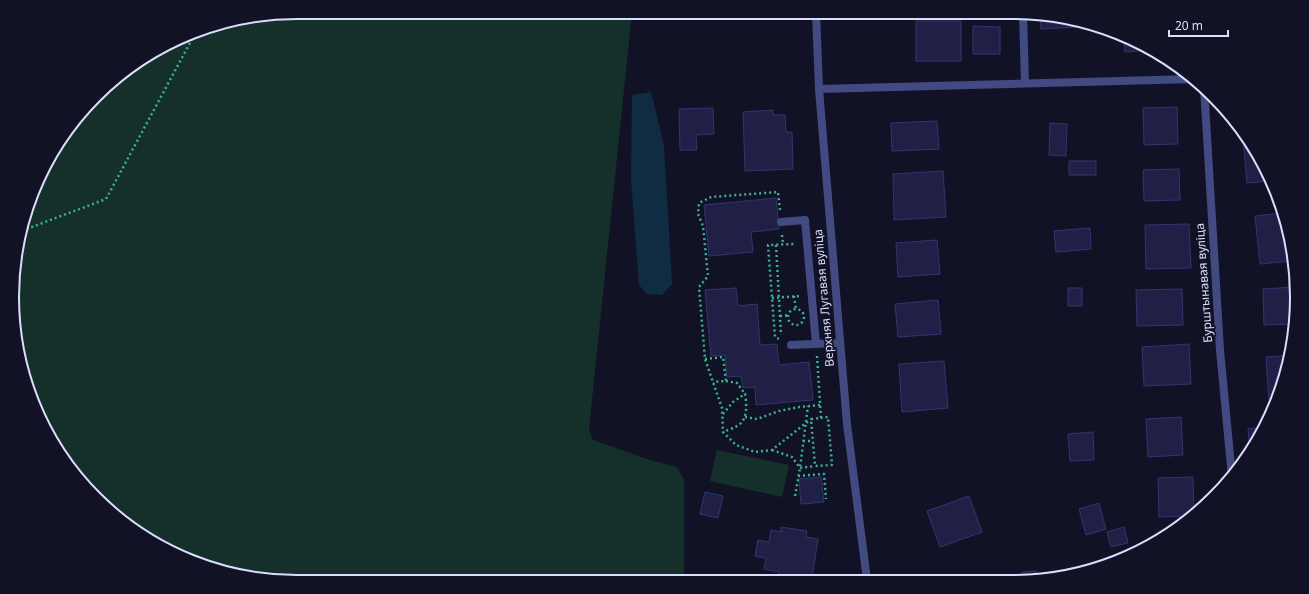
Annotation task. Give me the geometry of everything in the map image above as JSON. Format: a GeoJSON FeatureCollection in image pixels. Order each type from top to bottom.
{"type":"FeatureCollection","features":[{"type":"Feature","properties":{"kind":"street","name":"Верхняя Лугавая вуліца"},"geometry":{"type":"LineString","coordinates":[[816,19],[818,89],[847,424],[866,575]]}},
{"type":"Feature","properties":{"kind":"street"},"geometry":{"type":"LineString","coordinates":[[1023,20],[1025,83]]}},
{"type":"Feature","properties":{"kind":"street"},"geometry":{"type":"LineString","coordinates":[[818,89],[1186,80]]}},
{"type":"Feature","properties":{"kind":"street","name":"Бурштынавая вуліца"},"geometry":{"type":"LineString","coordinates":[[1205,96],[1220,350],[1231,468]]}},
{"type":"Feature","properties":{"kind":"street"},"geometry":{"type":"LineString","coordinates":[[781,222],[805,220],[816,344]]}},
{"type":"Feature","properties":{"kind":"street"},"geometry":{"type":"LineString","coordinates":[[791,345],[840,343]]}},
{"type":"Feature","properties":{"kind":"path"},"geometry":{"type":"LineString","coordinates":[[27,229],[106,199],[191,40]]}},
{"type":"Feature","properties":{"kind":"path"},"geometry":{"type":"LineString","coordinates":[[783,244],[778,192],[711,197],[699,202],[698,214],[703,226],[708,276],[700,287],[705,359],[722,408],[723,432],[736,445],[754,452],[772,450],[792,457],[800,468]]}},
{"type":"Feature","properties":{"kind":"path"},"geometry":{"type":"LineString","coordinates":[[776,245],[782,340],[775,337],[768,245],[807,243]]}},
{"type":"Feature","properties":{"kind":"path"},"geometry":{"type":"LineString","coordinates":[[772,298],[812,295]]}},
{"type":"Feature","properties":{"kind":"path"},"geometry":{"type":"LineString","coordinates":[[794,296],[796,309]]}},
{"type":"Feature","properties":{"kind":"path"},"geometry":{"type":"LineString","coordinates":[[796,309],[800,310],[803,314],[803,320],[800,323],[793,324],[789,320],[789,315],[791,311],[796,309]]}},
{"type":"Feature","properties":{"kind":"path"},"geometry":{"type":"LineString","coordinates":[[780,316],[789,315]]}},
{"type":"Feature","properties":{"kind":"path"},"geometry":{"type":"LineString","coordinates":[[816,344],[821,418]]}},
{"type":"Feature","properties":{"kind":"path"},"geometry":{"type":"LineString","coordinates":[[705,359],[723,357],[726,380]]}},
{"type":"Feature","properties":{"kind":"path"},"geometry":{"type":"LineString","coordinates":[[713,382],[726,380],[737,383],[745,394],[747,405],[745,417],[737,427],[723,432]]}},
{"type":"Feature","properties":{"kind":"path"},"geometry":{"type":"LineString","coordinates":[[722,414],[733,402],[745,394]]}},
{"type":"Feature","properties":{"kind":"path"},"geometry":{"type":"LineString","coordinates":[[745,417],[757,418],[779,411],[820,405]]}},
{"type":"Feature","properties":{"kind":"path"},"geometry":{"type":"LineString","coordinates":[[794,496],[800,468],[808,406]]}},
{"type":"Feature","properties":{"kind":"path"},"geometry":{"type":"LineString","coordinates":[[772,450],[811,419],[828,417],[832,464],[800,468]]}},
{"type":"Feature","properties":{"kind":"path"},"geometry":{"type":"LineString","coordinates":[[811,419],[815,466]]}},
{"type":"Feature","properties":{"kind":"path"},"geometry":{"type":"LineString","coordinates":[[803,441],[813,441]]}},
{"type":"Feature","properties":{"kind":"path"},"geometry":{"type":"LineString","coordinates":[[798,476],[824,474],[826,499]]}},
{"type":"Feature","properties":{"kind":"green space"},"geometry":{"type":"Polygon","coordinates":[[[297,19],[631,19],[589,429],[593,440],[653,461],[677,467],[684,480],[684,575],[297,575],[261,573],[243,570],[225,566],[191,554],[158,538],[128,518],[100,494],[76,466],[56,436],[40,403],[28,369],[24,351],[21,333],[19,297],[21,261],[24,243],[28,225],[40,191],[56,158],[76,128],[100,100],[128,76],[158,56],[191,40],[225,28],[261,21],[297,19]]]}},
{"type":"Feature","properties":{"kind":"green space"},"geometry":{"type":"Polygon","coordinates":[[[717,450],[789,465],[782,497],[710,481],[717,450]]]}},
{"type":"Feature","properties":{"kind":"water"},"geometry":{"type":"Polygon","coordinates":[[[651,92],[664,145],[672,284],[662,295],[647,294],[639,285],[631,180],[632,95],[651,92]]]}},
{"type":"Feature","properties":{"kind":"building"},"geometry":{"type":"Polygon","coordinates":[[[916,21],[961,21],[961,61],[916,61],[916,21]]]}},
{"type":"Feature","properties":{"kind":"building"},"geometry":{"type":"Polygon","coordinates":[[[1040,21],[1080,27],[1041,29],[1040,21]]]}},
{"type":"Feature","properties":{"kind":"building"},"geometry":{"type":"Polygon","coordinates":[[[973,26],[1000,27],[1000,54],[973,54],[973,26]]]}},
{"type":"Feature","properties":{"kind":"building"},"geometry":{"type":"Polygon","coordinates":[[[1124,43],[1141,51],[1125,52],[1124,43]]]}},
{"type":"Feature","properties":{"kind":"building"},"geometry":{"type":"Polygon","coordinates":[[[1177,107],[1178,144],[1144,145],[1143,108],[1177,107]]]}},
{"type":"Feature","properties":{"kind":"building"},"geometry":{"type":"Polygon","coordinates":[[[713,108],[714,134],[696,135],[697,150],[680,150],[679,109],[713,108]]]}},
{"type":"Feature","properties":{"kind":"building"},"geometry":{"type":"Polygon","coordinates":[[[773,110],[773,115],[785,115],[786,132],[792,132],[793,169],[745,171],[743,112],[773,110]]]}},
{"type":"Feature","properties":{"kind":"building"},"geometry":{"type":"Polygon","coordinates":[[[937,121],[939,149],[892,151],[891,123],[937,121]]]}},
{"type":"Feature","properties":{"kind":"building"},"geometry":{"type":"Polygon","coordinates":[[[1050,123],[1067,124],[1066,156],[1049,155],[1050,123]]]}},
{"type":"Feature","properties":{"kind":"building"},"geometry":{"type":"Polygon","coordinates":[[[1244,144],[1253,158],[1265,182],[1247,183],[1244,144]]]}},
{"type":"Feature","properties":{"kind":"building"},"geometry":{"type":"Polygon","coordinates":[[[1069,161],[1096,161],[1096,175],[1069,175],[1069,161]]]}},
{"type":"Feature","properties":{"kind":"building"},"geometry":{"type":"Polygon","coordinates":[[[1179,169],[1180,200],[1144,201],[1143,170],[1179,169]]]}},
{"type":"Feature","properties":{"kind":"building"},"geometry":{"type":"Polygon","coordinates":[[[943,171],[946,217],[894,220],[893,174],[943,171]]]}},
{"type":"Feature","properties":{"kind":"building"},"geometry":{"type":"Polygon","coordinates":[[[776,198],[779,229],[751,232],[753,252],[709,256],[704,205],[776,198]]]}},
{"type":"Feature","properties":{"kind":"building"},"geometry":{"type":"Polygon","coordinates":[[[1277,214],[1281,225],[1288,261],[1260,264],[1255,216],[1277,214]]]}},
{"type":"Feature","properties":{"kind":"building"},"geometry":{"type":"Polygon","coordinates":[[[1189,224],[1191,268],[1146,269],[1145,225],[1189,224]]]}},
{"type":"Feature","properties":{"kind":"building"},"geometry":{"type":"Polygon","coordinates":[[[1090,228],[1091,249],[1056,252],[1054,231],[1090,228]]]}},
{"type":"Feature","properties":{"kind":"building"},"geometry":{"type":"Polygon","coordinates":[[[937,240],[940,274],[898,277],[896,243],[937,240]]]}},
{"type":"Feature","properties":{"kind":"building"},"geometry":{"type":"Polygon","coordinates":[[[1289,287],[1288,324],[1264,325],[1263,289],[1289,287]]]}},
{"type":"Feature","properties":{"kind":"building"},"geometry":{"type":"Polygon","coordinates":[[[736,288],[738,306],[757,304],[760,345],[777,344],[779,365],[809,362],[813,400],[756,405],[755,387],[743,388],[741,376],[727,377],[725,355],[711,356],[705,290],[736,288]]]}},
{"type":"Feature","properties":{"kind":"building"},"geometry":{"type":"Polygon","coordinates":[[[1068,288],[1082,288],[1082,306],[1068,306],[1068,288]]]}},
{"type":"Feature","properties":{"kind":"building"},"geometry":{"type":"Polygon","coordinates":[[[1182,289],[1183,325],[1137,326],[1136,290],[1182,289]]]}},
{"type":"Feature","properties":{"kind":"building"},"geometry":{"type":"Polygon","coordinates":[[[938,300],[941,334],[898,337],[895,304],[938,300]]]}},
{"type":"Feature","properties":{"kind":"building"},"geometry":{"type":"Polygon","coordinates":[[[1189,344],[1191,384],[1144,386],[1142,347],[1189,344]]]}},
{"type":"Feature","properties":{"kind":"building"},"geometry":{"type":"Polygon","coordinates":[[[1284,356],[1281,369],[1269,400],[1266,357],[1284,356]]]}},
{"type":"Feature","properties":{"kind":"building"},"geometry":{"type":"Polygon","coordinates":[[[944,361],[948,408],[902,412],[899,364],[944,361]]]}},
{"type":"Feature","properties":{"kind":"building"},"geometry":{"type":"Polygon","coordinates":[[[1181,417],[1183,455],[1148,457],[1146,419],[1181,417]]]}},
{"type":"Feature","properties":{"kind":"building"},"geometry":{"type":"Polygon","coordinates":[[[1257,428],[1249,442],[1248,429],[1257,428]]]}},
{"type":"Feature","properties":{"kind":"building"},"geometry":{"type":"Polygon","coordinates":[[[1093,432],[1094,460],[1070,461],[1068,434],[1093,432]]]}},
{"type":"Feature","properties":{"kind":"building"},"geometry":{"type":"Polygon","coordinates":[[[821,477],[824,502],[801,504],[799,479],[821,477]]]}},
{"type":"Feature","properties":{"kind":"building"},"geometry":{"type":"Polygon","coordinates":[[[1193,477],[1194,507],[1183,516],[1159,517],[1158,478],[1193,477]]]}},
{"type":"Feature","properties":{"kind":"building"},"geometry":{"type":"Polygon","coordinates":[[[705,492],[723,496],[718,518],[700,514],[705,492]]]}},
{"type":"Feature","properties":{"kind":"building"},"geometry":{"type":"Polygon","coordinates":[[[969,496],[982,532],[940,547],[927,511],[969,496]]]}},
{"type":"Feature","properties":{"kind":"building"},"geometry":{"type":"Polygon","coordinates":[[[1099,503],[1106,529],[1086,535],[1079,509],[1099,503]]]}},
{"type":"Feature","properties":{"kind":"building"},"geometry":{"type":"Polygon","coordinates":[[[781,527],[807,531],[806,537],[818,539],[812,575],[779,575],[779,572],[764,569],[766,558],[755,556],[758,540],[769,542],[771,530],[781,532],[781,527]]]}},
{"type":"Feature","properties":{"kind":"building"},"geometry":{"type":"Polygon","coordinates":[[[1124,527],[1128,543],[1111,547],[1107,532],[1124,527]]]}},
{"type":"Feature","properties":{"kind":"building"},"geometry":{"type":"Polygon","coordinates":[[[1036,571],[1036,574],[1022,574],[1022,572],[1036,571]]]}}]}
